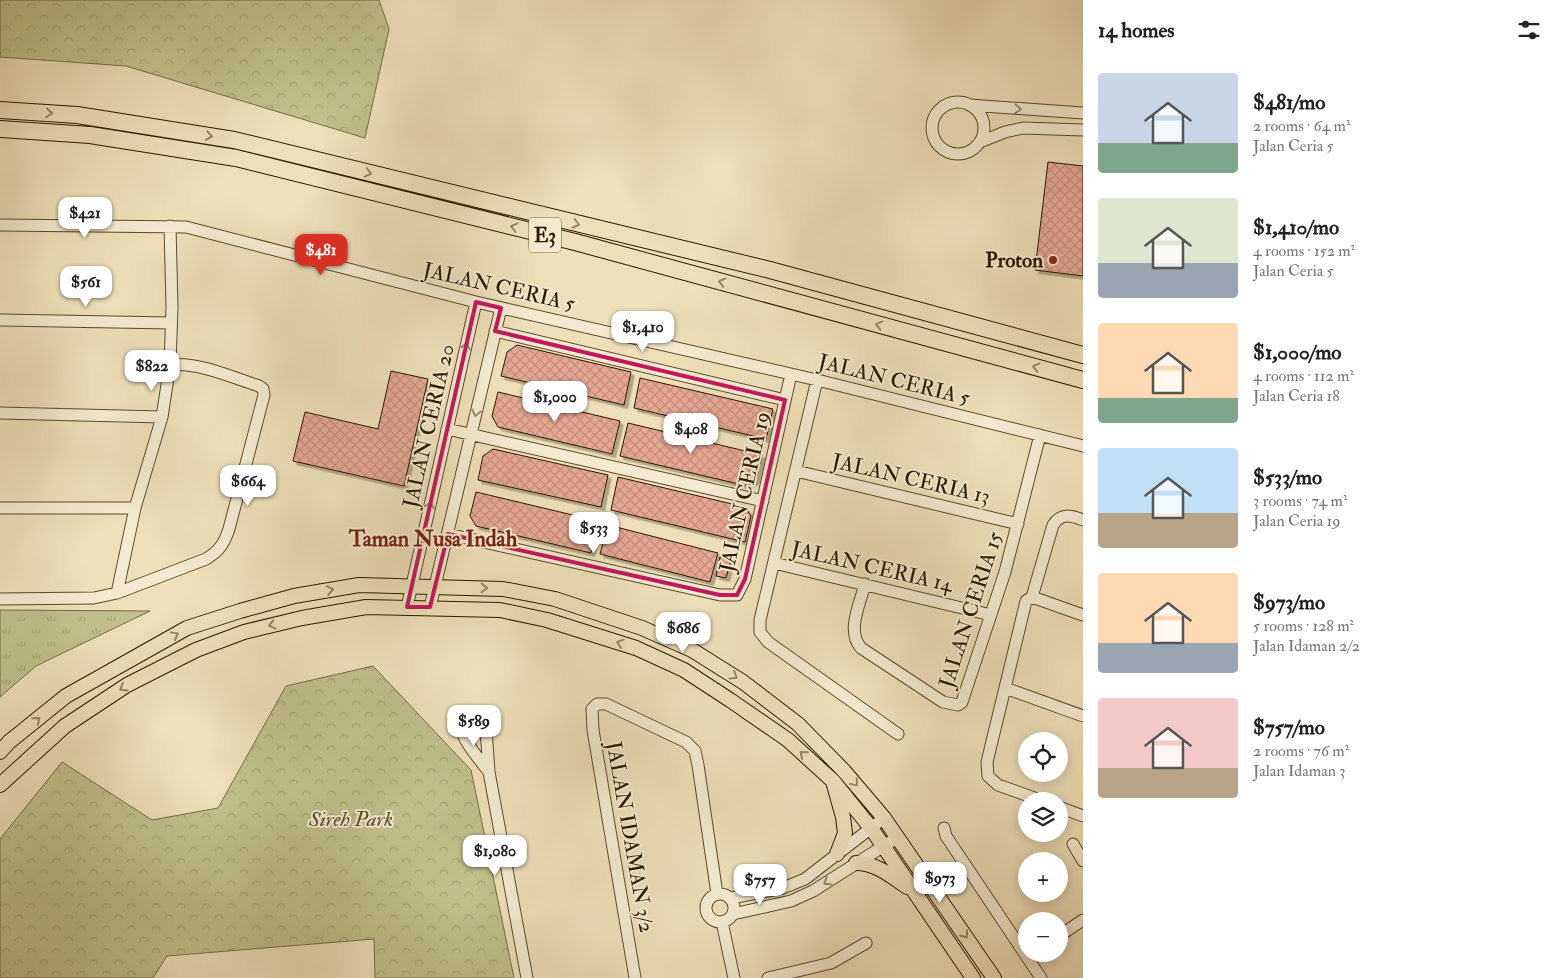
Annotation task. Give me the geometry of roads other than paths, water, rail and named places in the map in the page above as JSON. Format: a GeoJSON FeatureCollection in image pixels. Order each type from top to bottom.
{"type":"FeatureCollection","features":[{"type":"Feature","properties":{"kind":"highway","name":"E3"},"geometry":{"type":"LineString","coordinates":[[0,110],[77,115],[234,140],[770,270],[1083,355]]}},
{"type":"Feature","properties":{"kind":"highway","name":"E3"},"geometry":{"type":"LineString","coordinates":[[0,129],[90,135],[236,158],[575,242],[1083,380]]}},
{"type":"Feature","properties":{"kind":"main road"},"geometry":{"type":"LineString","coordinates":[[3,746],[66,696],[187,628],[294,596],[359,585],[503,589],[555,599],[642,628],[692,650],[743,682],[798,724],[844,771],[884,818],[994,978]]}},
{"type":"Feature","properties":{"kind":"main road"},"geometry":{"type":"LineString","coordinates":[[2,779],[65,726],[127,685],[196,650],[244,632],[302,618],[366,608],[407,607],[500,610],[547,620],[636,648],[684,670],[788,740],[833,781],[871,828],[973,978]]}},
{"type":"Feature","properties":{"kind":"main road"},"geometry":{"type":"LineString","coordinates":[[833,781],[844,826],[843,839],[837,854]]}},
{"type":"Feature","properties":{"kind":"main road"},"geometry":{"type":"LineString","coordinates":[[856,863],[866,863],[876,867],[914,892]]}},
{"type":"Feature","properties":{"kind":"street"},"geometry":{"type":"LineString","coordinates":[[1083,113],[953,103],[938,111],[932,127],[936,143],[942,149],[958,154],[967,153],[980,142],[1006,132],[1024,128],[1083,130]]}},
{"type":"Feature","properties":{"kind":"street"},"geometry":{"type":"LineString","coordinates":[[970,105],[981,117],[984,126],[980,142]]}},
{"type":"Feature","properties":{"kind":"street","name":"JALAN CERIA 5"},"geometry":{"type":"LineString","coordinates":[[0,225],[186,227],[476,302],[817,380],[1083,446]]}},
{"type":"Feature","properties":{"kind":"street"},"geometry":{"type":"LineString","coordinates":[[117,593],[135,508],[162,417],[170,365],[170,226]]}},
{"type":"Feature","properties":{"kind":"street","name":"JALAN CERIA 20"},"geometry":{"type":"LineString","coordinates":[[407,607],[476,302]]}},
{"type":"Feature","properties":{"kind":"street","name":"JALAN CERIA 20"},"geometry":{"type":"LineString","coordinates":[[430,608],[501,308]]}},
{"type":"Feature","properties":{"kind":"street"},"geometry":{"type":"LineString","coordinates":[[0,320],[171,323]]}},
{"type":"Feature","properties":{"kind":"street"},"geometry":{"type":"LineString","coordinates":[[495,331],[785,400]]}},
{"type":"Feature","properties":{"kind":"street"},"geometry":{"type":"LineString","coordinates":[[0,599],[94,598],[117,593],[206,559],[222,547],[264,395],[263,389],[259,386],[199,367],[180,364],[170,365]]}},
{"type":"Feature","properties":{"kind":"street","name":"JALAN CERIA 19"},"geometry":{"type":"LineString","coordinates":[[448,534],[720,595],[729,596],[737,594],[745,579],[791,374]]}},
{"type":"Feature","properties":{"kind":"street"},"geometry":{"type":"LineString","coordinates":[[817,380],[760,620],[760,632],[763,637],[898,734]]}},
{"type":"Feature","properties":{"kind":"street"},"geometry":{"type":"LineString","coordinates":[[0,414],[162,417]]}},
{"type":"Feature","properties":{"kind":"street"},"geometry":{"type":"LineString","coordinates":[[448,429],[762,501]]}},
{"type":"Feature","properties":{"kind":"street","name":"JALAN CERIA 15"},"geometry":{"type":"LineString","coordinates":[[865,584],[854,628],[856,643],[868,654],[943,702],[950,705],[958,705],[962,702],[991,615],[1018,524],[1040,435]]}},
{"type":"Feature","properties":{"kind":"street","name":"JALAN CERIA 13"},"geometry":{"type":"LineString","coordinates":[[796,471],[1018,524]]}},
{"type":"Feature","properties":{"kind":"street"},"geometry":{"type":"LineString","coordinates":[[0,508],[135,508]]}},
{"type":"Feature","properties":{"kind":"street"},"geometry":{"type":"LineString","coordinates":[[1018,792],[998,785],[988,776],[987,762],[1026,601],[1032,597],[1053,525],[1062,516],[1068,515],[1083,520]]}},
{"type":"Feature","properties":{"kind":"street","name":"JALAN CERIA 14"},"geometry":{"type":"LineString","coordinates":[[774,563],[991,615]]}},
{"type":"Feature","properties":{"kind":"street"},"geometry":{"type":"LineString","coordinates":[[1032,597],[1083,615]]}},
{"type":"Feature","properties":{"kind":"street"},"geometry":{"type":"LineString","coordinates":[[1005,688],[1083,716]]}},
{"type":"Feature","properties":{"kind":"street","name":"JALAN IDAMAN 3/2"},"geometry":{"type":"LineString","coordinates":[[635,978],[593,730],[592,709],[597,704],[606,704],[686,742],[695,751],[717,894]]}},
{"type":"Feature","properties":{"kind":"street"},"geometry":{"type":"LineString","coordinates":[[489,772],[462,734],[460,723],[463,717],[470,712],[477,713],[486,729],[489,772],[527,978]]}},
{"type":"Feature","properties":{"kind":"street"},"geometry":{"type":"LineString","coordinates":[[1068,810],[1083,816]]}},
{"type":"Feature","properties":{"kind":"street"},"geometry":{"type":"LineString","coordinates":[[731,898],[783,888],[805,879],[884,818]]}},
{"type":"Feature","properties":{"kind":"street"},"geometry":{"type":"LineString","coordinates":[[944,828],[946,836],[1018,938]]}},
{"type":"Feature","properties":{"kind":"street"},"geometry":{"type":"LineString","coordinates":[[733,914],[791,901],[813,891],[898,837]]}},
{"type":"Feature","properties":{"kind":"street"},"geometry":{"type":"LineString","coordinates":[[1073,844],[1083,861]]}},
{"type":"Feature","properties":{"kind":"street"},"geometry":{"type":"LineString","coordinates":[[717,894],[725,894],[731,898],[735,906],[733,914],[728,920],[722,922],[713,920],[706,908],[709,899],[717,894]]}},
{"type":"Feature","properties":{"kind":"street"},"geometry":{"type":"LineString","coordinates":[[1068,930],[1083,920]]}},
{"type":"Feature","properties":{"kind":"street"},"geometry":{"type":"LineString","coordinates":[[722,922],[734,978]]}},
{"type":"Feature","properties":{"kind":"street"},"geometry":{"type":"LineString","coordinates":[[768,978],[831,963],[866,943]]}},
{"type":"Feature","properties":{"kind":"street"},"geometry":{"type":"LineString","coordinates":[[1033,962],[1041,978]]}},
{"type":"Feature","properties":{"kind":"place","name":"Proton"},"geometry":{"type":"Point","coordinates":[1053,260]}},
{"type":"Feature","properties":{"kind":"district","name":"Taman Nusa Indah"},"geometry":{"type":"Point","coordinates":[433,539]}},
{"type":"Feature","properties":{"kind":"park label","name":"Sireh Park"},"geometry":{"type":"Point","coordinates":[351,819]}}]}
